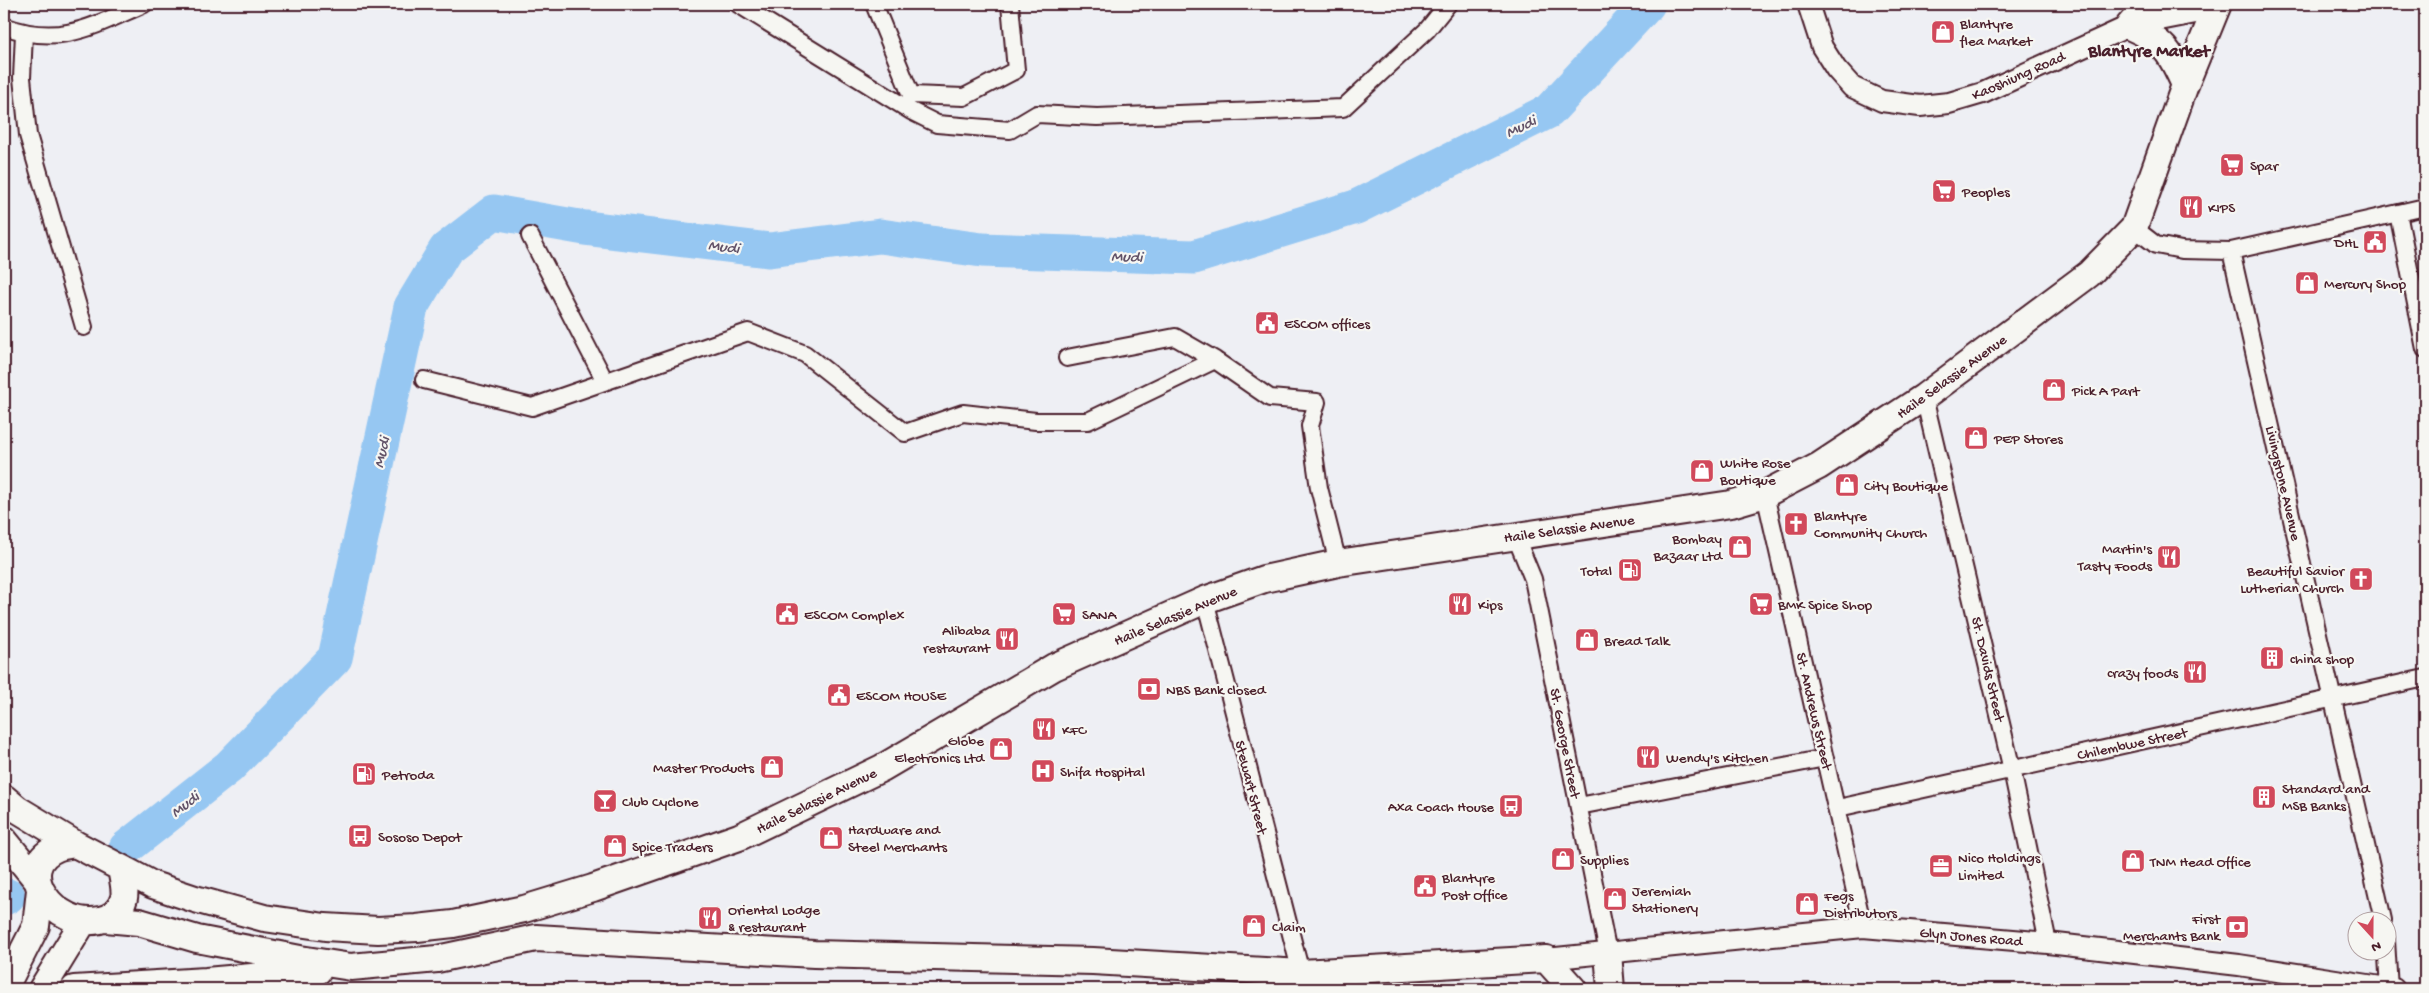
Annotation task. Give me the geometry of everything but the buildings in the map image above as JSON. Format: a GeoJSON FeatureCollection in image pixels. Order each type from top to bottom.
{"type":"FeatureCollection","features":[{"type":"Feature","properties":{"kind":"highway"},"geometry":{"type":"LineString","coordinates":[[2148,4],[2129,26],[2146,33],[2163,45],[2175,62],[2185,85]]}},
{"type":"Feature","properties":{"kind":"highway","name":"Haile Selassie Avenue"},"geometry":{"type":"LineString","coordinates":[[120,868],[153,885],[195,899],[264,918],[325,927],[378,930],[417,928],[454,924],[524,909],[593,888],[739,837],[882,768],[1054,667],[1205,600],[1264,579],[1338,563],[1732,504],[1765,494],[1819,466],[1924,397],[2089,274],[2134,228],[2185,85],[2217,6]]}},
{"type":"Feature","properties":{"kind":"highway"},"geometry":{"type":"LineString","coordinates":[[4,798],[17,810],[120,868],[124,897],[114,914],[94,921],[42,989]]}},
{"type":"Feature","properties":{"kind":"highway"},"geometry":{"type":"LineString","coordinates":[[4,840],[54,907],[66,916],[94,921],[139,922],[197,939],[351,967]]}},
{"type":"Feature","properties":{"kind":"highway"},"geometry":{"type":"LineString","coordinates":[[4,989],[36,926],[41,863],[47,855],[57,848],[75,844]]}},
{"type":"Feature","properties":{"kind":"highway"},"geometry":{"type":"LineString","coordinates":[[74,989],[206,981],[437,959],[536,938],[814,954],[1093,962],[1302,981],[1546,959],[1573,989]]}},
{"type":"Feature","properties":{"kind":"highway"},"geometry":{"type":"LineString","coordinates":[[1608,953],[1611,989]]}},
{"type":"Feature","properties":{"kind":"street"},"geometry":{"type":"LineString","coordinates":[[4,26],[24,33],[50,36],[85,29],[144,4]]}},
{"type":"Feature","properties":{"kind":"street"},"geometry":{"type":"LineString","coordinates":[[738,4],[911,111],[938,124],[1010,130],[1038,114],[1097,116],[1342,108],[1427,30],[1448,4]]}},
{"type":"Feature","properties":{"kind":"street"},"geometry":{"type":"LineString","coordinates":[[874,4],[911,95],[964,97],[1016,70],[1010,4]]}},
{"type":"Feature","properties":{"kind":"street","name":"Kaoshiung Road"},"geometry":{"type":"LineString","coordinates":[[1808,4],[1822,47],[1836,70],[1852,86],[1882,101],[1920,106],[1949,103],[1983,93],[2129,26],[2217,6]]}},
{"type":"Feature","properties":{"kind":"street"},"geometry":{"type":"LineString","coordinates":[[24,33],[22,78],[28,135],[84,327]]}},
{"type":"Feature","properties":{"kind":"street"},"geometry":{"type":"LineString","coordinates":[[2134,228],[2156,245],[2182,250],[2231,251],[2425,207]]}},
{"type":"Feature","properties":{"kind":"street"},"geometry":{"type":"LineString","coordinates":[[2398,213],[2425,349]]}},
{"type":"Feature","properties":{"kind":"street"},"geometry":{"type":"LineString","coordinates":[[530,236],[605,382]]}},
{"type":"Feature","properties":{"kind":"street","name":"Livingstone Avenue"},"geometry":{"type":"LineString","coordinates":[[2231,251],[2381,910]]}},
{"type":"Feature","properties":{"kind":"street"},"geometry":{"type":"LineString","coordinates":[[424,380],[532,407],[748,332],[805,354],[905,433],[963,413],[1036,421],[1088,421],[1215,360]]}},
{"type":"Feature","properties":{"kind":"street"},"geometry":{"type":"LineString","coordinates":[[1066,358],[1175,337],[1215,360],[1270,398],[1317,402],[1310,426],[1311,435],[1319,488],[1338,563]]}},
{"type":"Feature","properties":{"kind":"street","name":"St. Davids Street"},"geometry":{"type":"LineString","coordinates":[[1924,397],[2012,770],[2048,943]]}},
{"type":"Feature","properties":{"kind":"street","name":"St. Andrews Street"},"geometry":{"type":"LineString","coordinates":[[1765,494],[1864,927]]}},
{"type":"Feature","properties":{"kind":"street","name":"St. George Street"},"geometry":{"type":"LineString","coordinates":[[1516,535],[1532,579],[1608,953]]}},
{"type":"Feature","properties":{"kind":"street","name":"Stewart Street"},"geometry":{"type":"LineString","coordinates":[[1205,600],[1302,981]]}},
{"type":"Feature","properties":{"kind":"street","name":"Chilembwe Street"},"geometry":{"type":"LineString","coordinates":[[1838,808],[2425,678]]}},
{"type":"Feature","properties":{"kind":"street"},"geometry":{"type":"LineString","coordinates":[[1579,806],[1825,758]]}},
{"type":"Feature","properties":{"kind":"street","name":"Glyn Jones Road"},"geometry":{"type":"LineString","coordinates":[[1546,959],[1864,927],[2048,943],[2239,965],[2391,989]]}},
{"type":"Feature","properties":{"kind":"street"},"geometry":{"type":"LineString","coordinates":[[2388,960],[2391,989]]}},
{"type":"Feature","properties":{"kind":"waterway","name":"Mudi"},"geometry":{"type":"LineString","coordinates":[[126,848],[229,767],[335,658],[411,307],[446,249],[494,212],[585,228],[769,250],[880,236],[982,250],[1194,257],[1356,207],[1549,111],[1648,4]]}},
{"type":"Feature","properties":{"kind":"waterway","name":"Mudi"},"geometry":{"type":"LineString","coordinates":[[4,898],[8,896]]}},
{"type":"Feature","properties":{"kind":"place","name":"Blantyre flea Market"},"geometry":{"type":"Point","coordinates":[1943,32]}},
{"type":"Feature","properties":{"kind":"place","name":"Spar"},"geometry":{"type":"Point","coordinates":[2232,165]}},
{"type":"Feature","properties":{"kind":"place","name":"Peoples"},"geometry":{"type":"Point","coordinates":[1944,191]}},
{"type":"Feature","properties":{"kind":"place","name":"KIPS"},"geometry":{"type":"Point","coordinates":[2191,207]}},
{"type":"Feature","properties":{"kind":"place","name":"DHL"},"geometry":{"type":"Point","coordinates":[2375,242]}},
{"type":"Feature","properties":{"kind":"place","name":"Mercury Shop"},"geometry":{"type":"Point","coordinates":[2307,283]}},
{"type":"Feature","properties":{"kind":"place","name":"ESCOM offices"},"geometry":{"type":"Point","coordinates":[1267,323]}},
{"type":"Feature","properties":{"kind":"place","name":"Pick A Part"},"geometry":{"type":"Point","coordinates":[2054,390]}},
{"type":"Feature","properties":{"kind":"place","name":"PEP Stores"},"geometry":{"type":"Point","coordinates":[1976,438]}},
{"type":"Feature","properties":{"kind":"place","name":"White Rose Boutique"},"geometry":{"type":"Point","coordinates":[1702,471]}},
{"type":"Feature","properties":{"kind":"place","name":"City Boutique"},"geometry":{"type":"Point","coordinates":[1847,485]}},
{"type":"Feature","properties":{"kind":"place","name":"Blantyre Community Church"},"geometry":{"type":"Point","coordinates":[1796,524]}},
{"type":"Feature","properties":{"kind":"place","name":"Bombay Bazaar Ltd"},"geometry":{"type":"Point","coordinates":[1740,547]}},
{"type":"Feature","properties":{"kind":"place","name":"Martin's Tasty Foods"},"geometry":{"type":"Point","coordinates":[2169,557]}},
{"type":"Feature","properties":{"kind":"place","name":"Total"},"geometry":{"type":"Point","coordinates":[1630,570]}},
{"type":"Feature","properties":{"kind":"place","name":"Beautiful Savior Lutherian Church"},"geometry":{"type":"Point","coordinates":[2361,579]}},
{"type":"Feature","properties":{"kind":"place","name":"Kips"},"geometry":{"type":"Point","coordinates":[1460,604]}},
{"type":"Feature","properties":{"kind":"place","name":"BMK Spice Shop"},"geometry":{"type":"Point","coordinates":[1761,604]}},
{"type":"Feature","properties":{"kind":"place","name":"ESCOM Complex"},"geometry":{"type":"Point","coordinates":[787,614]}},
{"type":"Feature","properties":{"kind":"place","name":"SANA"},"geometry":{"type":"Point","coordinates":[1064,614]}},
{"type":"Feature","properties":{"kind":"place","name":"Alibaba restaurant"},"geometry":{"type":"Point","coordinates":[1007,639]}},
{"type":"Feature","properties":{"kind":"place","name":"Bread Talk"},"geometry":{"type":"Point","coordinates":[1587,640]}},
{"type":"Feature","properties":{"kind":"place","name":"china shop"},"geometry":{"type":"Point","coordinates":[2272,658]}},
{"type":"Feature","properties":{"kind":"place","name":"crazy foods"},"geometry":{"type":"Point","coordinates":[2195,672]}},
{"type":"Feature","properties":{"kind":"place","name":"NBS Bank closed"},"geometry":{"type":"Point","coordinates":[1149,689]}},
{"type":"Feature","properties":{"kind":"place","name":"ESCOM HOUSE"},"geometry":{"type":"Point","coordinates":[839,695]}},
{"type":"Feature","properties":{"kind":"place","name":"KFC"},"geometry":{"type":"Point","coordinates":[1044,729]}},
{"type":"Feature","properties":{"kind":"place","name":"Globe Electronics Ltd"},"geometry":{"type":"Point","coordinates":[1001,749]}},
{"type":"Feature","properties":{"kind":"place","name":"Wendy's Kitchen"},"geometry":{"type":"Point","coordinates":[1648,757]}},
{"type":"Feature","properties":{"kind":"place","name":"Master Products"},"geometry":{"type":"Point","coordinates":[772,767]}},
{"type":"Feature","properties":{"kind":"place","name":"Shifa Hospital"},"geometry":{"type":"Point","coordinates":[1043,771]}},
{"type":"Feature","properties":{"kind":"place","name":"Petroda"},"geometry":{"type":"Point","coordinates":[364,774]}},
{"type":"Feature","properties":{"kind":"place","name":"Standard and MSB Banks"},"geometry":{"type":"Point","coordinates":[2264,797]}},
{"type":"Feature","properties":{"kind":"place","name":"Club Cyclone"},"geometry":{"type":"Point","coordinates":[605,801]}},
{"type":"Feature","properties":{"kind":"place","name":"Axa Coach House"},"geometry":{"type":"Point","coordinates":[1511,806]}},
{"type":"Feature","properties":{"kind":"place","name":"Sososo Depot"},"geometry":{"type":"Point","coordinates":[360,836]}},
{"type":"Feature","properties":{"kind":"place","name":"Hardware and Steel Merchants"},"geometry":{"type":"Point","coordinates":[831,838]}},
{"type":"Feature","properties":{"kind":"place","name":"Spice Traders"},"geometry":{"type":"Point","coordinates":[615,846]}},
{"type":"Feature","properties":{"kind":"place","name":"Supplies"},"geometry":{"type":"Point","coordinates":[1563,859]}},
{"type":"Feature","properties":{"kind":"place","name":"TNM Head Office"},"geometry":{"type":"Point","coordinates":[2133,861]}},
{"type":"Feature","properties":{"kind":"place","name":"Nico Holdings Limited"},"geometry":{"type":"Point","coordinates":[1941,866]}},
{"type":"Feature","properties":{"kind":"place","name":"Blantyre Post Office"},"geometry":{"type":"Point","coordinates":[1425,886]}},
{"type":"Feature","properties":{"kind":"place","name":"Jeremiah Stationery"},"geometry":{"type":"Point","coordinates":[1615,899]}},
{"type":"Feature","properties":{"kind":"place","name":"Fegs Distributors"},"geometry":{"type":"Point","coordinates":[1807,904]}},
{"type":"Feature","properties":{"kind":"place","name":"Oriental Lodge & restaurant"},"geometry":{"type":"Point","coordinates":[710,918]}},
{"type":"Feature","properties":{"kind":"place","name":"Claim"},"geometry":{"type":"Point","coordinates":[1254,926]}},
{"type":"Feature","properties":{"kind":"place","name":"First Merchants Bank"},"geometry":{"type":"Point","coordinates":[2237,927]}},
{"type":"Feature","properties":{"kind":"district","name":"Blantyre Market"},"geometry":{"type":"Point","coordinates":[2149,50]}}]}
